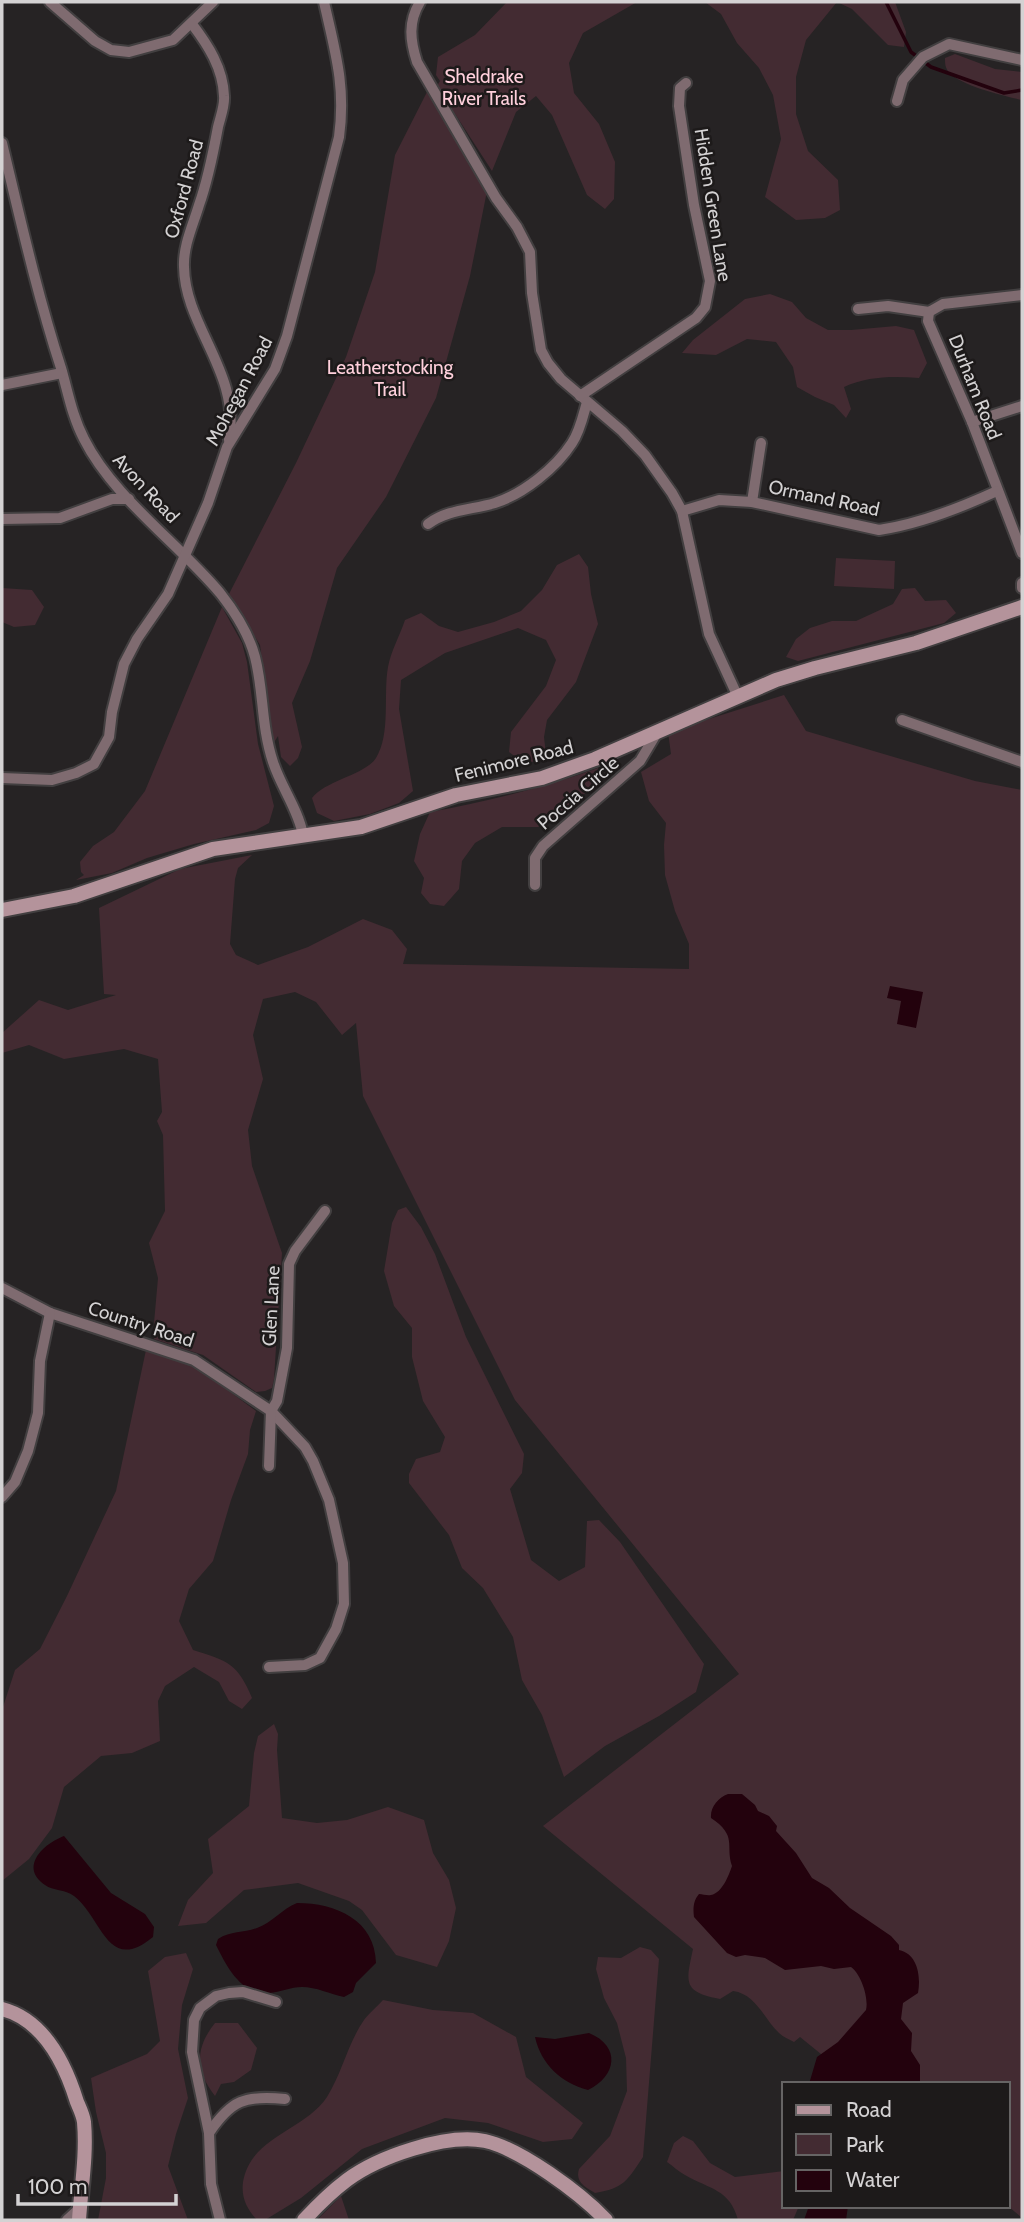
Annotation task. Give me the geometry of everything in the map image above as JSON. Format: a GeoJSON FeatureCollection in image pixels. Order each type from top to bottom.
{"type":"FeatureCollection","features":[{"type":"Feature","properties":{"kind":"street"},"geometry":{"type":"LineString","coordinates":[[50,2],[95,41],[111,50],[129,52],[173,40],[213,2]]}},
{"type":"Feature","properties":{"kind":"street","name":"Mohegan Road"},"geometry":{"type":"LineString","coordinates":[[2,778],[51,780],[76,773],[94,764],[109,737],[124,664],[136,639],[168,594],[208,503],[228,447],[269,379],[287,336],[340,137],[342,79],[324,2]]}},
{"type":"Feature","properties":{"kind":"street"},"geometry":{"type":"LineString","coordinates":[[420,2],[410,28],[416,62],[530,252],[532,293],[541,350],[561,379],[622,431],[645,455],[672,492],[682,511],[709,634],[738,696]]}},
{"type":"Feature","properties":{"kind":"street","name":"Oxford Road"},"geometry":{"type":"LineString","coordinates":[[192,24],[217,63],[224,97],[207,182],[187,244],[184,266],[186,288],[225,384],[231,428],[228,447]]}},
{"type":"Feature","properties":{"kind":"street"},"geometry":{"type":"LineString","coordinates":[[897,101],[903,80],[920,61],[949,44],[961,44],[1022,60]]}},
{"type":"Feature","properties":{"kind":"street","name":"Hidden Green Lane"},"geometry":{"type":"LineString","coordinates":[[584,399],[686,325],[705,307],[710,281],[694,205],[679,106],[680,88],[686,83]]}},
{"type":"Feature","properties":{"kind":"street","name":"Avon Road"},"geometry":{"type":"LineString","coordinates":[[2,143],[47,326],[83,438],[94,457],[129,499],[220,594],[248,637],[256,659],[267,742],[303,835]]}},
{"type":"Feature","properties":{"kind":"street"},"geometry":{"type":"LineString","coordinates":[[858,309],[888,306],[929,312],[943,304],[1022,295]]}},
{"type":"Feature","properties":{"kind":"street","name":"Durham Road"},"geometry":{"type":"LineString","coordinates":[[929,312],[928,321],[972,422],[1022,553]]}},
{"type":"Feature","properties":{"kind":"street"},"geometry":{"type":"LineString","coordinates":[[2,385],[62,373]]}},
{"type":"Feature","properties":{"kind":"street"},"geometry":{"type":"LineString","coordinates":[[428,524],[440,515],[495,503],[514,495],[553,466],[571,444],[581,425],[584,399]]}},
{"type":"Feature","properties":{"kind":"street"},"geometry":{"type":"LineString","coordinates":[[972,422],[1022,406]]}},
{"type":"Feature","properties":{"kind":"street"},"geometry":{"type":"LineString","coordinates":[[752,502],[761,443]]}},
{"type":"Feature","properties":{"kind":"street","name":"Ormand Road"},"geometry":{"type":"LineString","coordinates":[[682,511],[719,499],[752,502],[879,530],[942,513],[997,491]]}},
{"type":"Feature","properties":{"kind":"street"},"geometry":{"type":"LineString","coordinates":[[2,519],[60,518],[112,499],[129,499]]}},
{"type":"Feature","properties":{"kind":"street","name":"Fenimore Road"},"geometry":{"type":"LineString","coordinates":[[2,910],[74,896],[213,849],[361,827],[456,795],[542,778],[595,759],[775,680],[916,643],[1022,607]]}},
{"type":"Feature","properties":{"kind":"street"},"geometry":{"type":"LineString","coordinates":[[902,720],[1022,762]]}},
{"type":"Feature","properties":{"kind":"street","name":"Poccia Circle"},"geometry":{"type":"LineString","coordinates":[[535,885],[535,858],[544,846],[635,766],[658,731]]}},
{"type":"Feature","properties":{"kind":"street","name":"Glen Lane"},"geometry":{"type":"LineString","coordinates":[[269,1466],[271,1411],[277,1401],[287,1348],[289,1264],[295,1251],[325,1211]]}},
{"type":"Feature","properties":{"kind":"street","name":"Country Road"},"geometry":{"type":"LineString","coordinates":[[2,1287],[50,1313],[194,1360],[271,1411],[305,1447],[329,1500],[343,1563],[345,1591],[336,1629],[320,1658],[305,1665],[269,1667]]}},
{"type":"Feature","properties":{"kind":"street"},"geometry":{"type":"LineString","coordinates":[[2,1497],[15,1482],[35,1426],[40,1361],[50,1313]]}},
{"type":"Feature","properties":{"kind":"street"},"geometry":{"type":"LineString","coordinates":[[220,2220],[211,2184],[209,2133],[191,2052],[194,2020],[200,2008],[216,1996],[229,1993],[243,1992],[276,2002]]}},
{"type":"Feature","properties":{"kind":"street"},"geometry":{"type":"LineString","coordinates":[[2,2009],[27,2020],[46,2037],[73,2084],[83,2118],[85,2140],[79,2214],[67,2220]]}},
{"type":"Feature","properties":{"kind":"street"},"geometry":{"type":"LineString","coordinates":[[209,2133],[223,2113],[237,2103],[249,2099],[285,2099]]}},
{"type":"Feature","properties":{"kind":"street"},"geometry":{"type":"LineString","coordinates":[[304,2220],[324,2199],[362,2171],[403,2153],[444,2142],[471,2139],[499,2146],[532,2164],[572,2191],[606,2220]]}},
{"type":"Feature","properties":{"kind":"green space","name":"Sheldrake River Trails"},"geometry":{"type":"Polygon","coordinates":[[[507,2],[637,2],[583,33],[569,63],[574,93],[599,124],[615,162],[614,199],[605,209],[587,195],[552,115],[536,96],[516,112],[492,171],[437,86],[440,81],[436,75],[438,57],[475,35],[507,2]]]}},
{"type":"Feature","properties":{"kind":"green space"},"geometry":{"type":"Polygon","coordinates":[[[705,2],[837,2],[806,40],[796,77],[796,114],[808,151],[838,180],[840,210],[825,218],[796,220],[765,197],[781,139],[773,95],[759,68],[737,43],[721,14],[705,2]]]}},
{"type":"Feature","properties":{"kind":"green space"},"geometry":{"type":"Polygon","coordinates":[[[837,2],[895,2],[906,32],[904,47],[888,45],[852,9],[837,2]]]}},
{"type":"Feature","properties":{"kind":"green space"},"geometry":{"type":"Polygon","coordinates":[[[955,54],[995,69],[1022,72],[1022,100],[984,90],[956,78],[947,70],[945,60],[955,54]]]}},
{"type":"Feature","properties":{"kind":"green space","name":"Leatherstocking Trail"},"geometry":{"type":"Polygon","coordinates":[[[427,92],[487,191],[470,276],[436,398],[386,497],[337,568],[310,661],[292,703],[302,747],[298,758],[290,766],[281,757],[278,736],[273,744],[260,645],[229,594],[346,357],[375,272],[395,155],[427,92]]]}},
{"type":"Feature","properties":{"kind":"green space"},"geometry":{"type":"Polygon","coordinates":[[[770,294],[792,302],[806,318],[828,330],[896,326],[914,330],[927,363],[919,378],[881,378],[844,387],[851,409],[846,418],[834,405],[797,387],[793,367],[776,342],[747,339],[716,355],[682,353],[693,340],[745,299],[770,294]]]}},
{"type":"Feature","properties":{"kind":"green space"},"geometry":{"type":"Polygon","coordinates":[[[579,554],[588,567],[598,624],[576,682],[547,720],[544,737],[546,754],[538,761],[524,763],[509,752],[511,732],[546,686],[556,660],[546,640],[518,628],[445,653],[401,680],[399,709],[413,791],[399,803],[370,814],[334,821],[317,813],[312,798],[326,787],[371,764],[381,748],[388,667],[405,620],[421,613],[439,626],[458,632],[494,622],[521,611],[542,590],[557,565],[579,554]]]}},
{"type":"Feature","properties":{"kind":"green space"},"geometry":{"type":"Polygon","coordinates":[[[836,558],[895,561],[894,589],[834,586],[836,558]]]}},
{"type":"Feature","properties":{"kind":"green space"},"geometry":{"type":"Polygon","coordinates":[[[2,588],[32,590],[44,607],[35,625],[14,627],[2,622],[2,588]]]}},
{"type":"Feature","properties":{"kind":"green space"},"geometry":{"type":"Polygon","coordinates":[[[915,588],[925,601],[946,600],[956,613],[944,623],[798,661],[786,657],[796,639],[810,628],[832,621],[856,621],[893,604],[902,589],[915,588]]]}},
{"type":"Feature","properties":{"kind":"green space"},"geometry":{"type":"Polygon","coordinates":[[[222,607],[242,643],[247,662],[258,744],[274,806],[269,823],[256,830],[147,858],[112,873],[76,880],[84,875],[80,862],[93,846],[114,832],[145,791],[222,607]]]}},
{"type":"Feature","properties":{"kind":"green space"},"geometry":{"type":"Polygon","coordinates":[[[784,695],[806,731],[975,781],[1022,790],[1022,2218],[1010,2208],[1010,2082],[856,2082],[800,2037],[794,2042],[781,2034],[748,1997],[733,1991],[720,1999],[693,1989],[688,1977],[693,1949],[543,1826],[739,1674],[515,1400],[363,1096],[356,1023],[342,1035],[316,1002],[295,992],[263,999],[253,1035],[263,1079],[248,1130],[252,1166],[282,1253],[274,1379],[272,1388],[256,1392],[203,1355],[154,1339],[157,1330],[154,1323],[158,1278],[149,1243],[165,1211],[163,1135],[157,1121],[162,1112],[158,1059],[124,1049],[64,1059],[29,1045],[2,1053],[2,1033],[39,1000],[68,1010],[116,995],[104,994],[99,908],[180,869],[252,855],[238,868],[235,879],[230,944],[236,955],[258,965],[308,947],[363,919],[392,930],[407,949],[403,964],[689,969],[689,944],[675,911],[665,875],[666,823],[649,801],[641,772],[671,754],[668,732],[784,695]]]}},
{"type":"Feature","properties":{"kind":"green space"},"geometry":{"type":"Polygon","coordinates":[[[598,768],[604,776],[560,816],[538,827],[502,827],[475,843],[462,861],[459,889],[444,906],[430,904],[421,893],[424,878],[414,861],[420,834],[430,812],[557,782],[598,768]]]}},
{"type":"Feature","properties":{"kind":"green space"},"geometry":{"type":"Polygon","coordinates":[[[406,1207],[421,1227],[435,1254],[466,1337],[524,1454],[522,1473],[510,1489],[531,1560],[559,1581],[585,1567],[587,1521],[599,1520],[620,1542],[704,1664],[696,1692],[605,1746],[564,1777],[542,1715],[522,1680],[513,1637],[483,1588],[462,1568],[449,1535],[409,1483],[409,1474],[416,1459],[440,1452],[445,1437],[423,1401],[412,1357],[412,1328],[394,1306],[384,1271],[392,1223],[398,1210],[406,1207]]]}},
{"type":"Feature","properties":{"kind":"green space"},"geometry":{"type":"Polygon","coordinates":[[[146,1350],[195,1366],[256,1411],[250,1430],[248,1454],[213,1561],[189,1589],[179,1621],[193,1650],[230,1665],[241,1677],[252,1698],[242,1709],[229,1701],[219,1682],[194,1667],[165,1686],[158,1701],[160,1741],[132,1753],[101,1756],[64,1787],[52,1828],[29,1859],[2,1881],[2,1710],[15,1670],[40,1649],[116,1491],[146,1350]]]}},
{"type":"Feature","properties":{"kind":"green space"},"geometry":{"type":"Polygon","coordinates":[[[274,1724],[278,1734],[282,1818],[317,1823],[347,1820],[388,1807],[424,1820],[433,1853],[449,1880],[456,1908],[449,1941],[437,1967],[396,1955],[362,1910],[349,1901],[298,1883],[244,1890],[206,1923],[178,1926],[188,1900],[213,1873],[208,1839],[249,1806],[258,1736],[274,1724]]]}},
{"type":"Feature","properties":{"kind":"green space"},"geometry":{"type":"Polygon","coordinates":[[[640,1947],[651,1950],[659,1959],[643,2157],[619,2186],[595,2193],[580,2181],[579,2169],[610,2136],[627,2091],[626,2058],[617,2023],[604,1998],[596,1969],[598,1957],[621,1958],[640,1947]]]}},
{"type":"Feature","properties":{"kind":"green space"},"geometry":{"type":"Polygon","coordinates":[[[186,1953],[193,1969],[182,2005],[178,2049],[188,2098],[168,2166],[188,2220],[98,2220],[106,2178],[106,2153],[91,2078],[147,2054],[160,2041],[148,1971],[165,1957],[186,1953]]]}},
{"type":"Feature","properties":{"kind":"green space"},"geometry":{"type":"Polygon","coordinates":[[[383,2000],[433,2010],[473,2013],[516,2037],[526,2077],[583,2123],[572,2139],[543,2142],[488,2123],[445,2118],[362,2149],[301,2198],[265,2220],[257,2220],[243,2193],[248,2167],[256,2154],[267,2144],[305,2119],[327,2097],[358,2029],[383,2000]]]}},
{"type":"Feature","properties":{"kind":"green space"},"geometry":{"type":"Polygon","coordinates":[[[215,2023],[238,2023],[257,2048],[251,2070],[234,2082],[221,2084],[215,2096],[204,2077],[200,2059],[204,2041],[215,2023]]]}},
{"type":"Feature","properties":{"kind":"green space"},"geometry":{"type":"Polygon","coordinates":[[[683,2136],[693,2141],[710,2163],[735,2177],[782,2171],[782,2208],[798,2208],[793,2220],[738,2220],[730,2202],[718,2191],[683,2174],[667,2162],[674,2143],[683,2136]]]}},
{"type":"Feature","properties":{"kind":"green space"},"geometry":{"type":"Polygon","coordinates":[[[341,2196],[349,2220],[317,2220],[341,2196]]]}},
{"type":"Feature","properties":{"kind":"water"},"geometry":{"type":"Polygon","coordinates":[[[890,986],[923,992],[916,1028],[897,1024],[901,1001],[887,998],[890,986]]]}},
{"type":"Feature","properties":{"kind":"water"},"geometry":{"type":"Polygon","coordinates":[[[728,1794],[742,1794],[758,1811],[769,1816],[777,1826],[776,1831],[796,1853],[812,1878],[891,1936],[899,1945],[899,1950],[914,1961],[919,1980],[918,1993],[903,2003],[901,2019],[912,2033],[911,2051],[920,2065],[920,2082],[810,2082],[817,2057],[838,2042],[866,2010],[865,1993],[858,1975],[851,1967],[834,1969],[821,1966],[785,1970],[765,1958],[745,1955],[736,1957],[727,1953],[694,1917],[694,1905],[699,1894],[715,1894],[732,1866],[728,1836],[711,1818],[715,1803],[728,1794]]]}},
{"type":"Feature","properties":{"kind":"water"},"geometry":{"type":"Polygon","coordinates":[[[64,1836],[111,1893],[145,1914],[154,1927],[153,1937],[138,1947],[125,1950],[115,1946],[74,1896],[48,1887],[37,1878],[34,1864],[37,1857],[49,1844],[64,1836]]]}},
{"type":"Feature","properties":{"kind":"water"},"geometry":{"type":"Polygon","coordinates":[[[297,1903],[326,1906],[339,1911],[361,1925],[369,1935],[376,1963],[356,1983],[353,1992],[344,1997],[302,1987],[269,1993],[259,1992],[250,1989],[236,1978],[225,1962],[216,1945],[218,1939],[263,1925],[297,1903]]]}},
{"type":"Feature","properties":{"kind":"water"},"geometry":{"type":"Polygon","coordinates":[[[589,2033],[606,2045],[611,2061],[605,2077],[588,2090],[569,2083],[547,2064],[535,2037],[555,2039],[589,2033]]]}},
{"type":"Feature","properties":{"kind":"water"},"geometry":{"type":"Polygon","coordinates":[[[808,2208],[848,2208],[846,2220],[804,2220],[808,2208]]]}},
{"type":"Feature","properties":{"kind":"waterway"},"geometry":{"type":"LineString","coordinates":[[886,2],[911,52],[931,67],[1004,93],[1022,90]]}}]}
